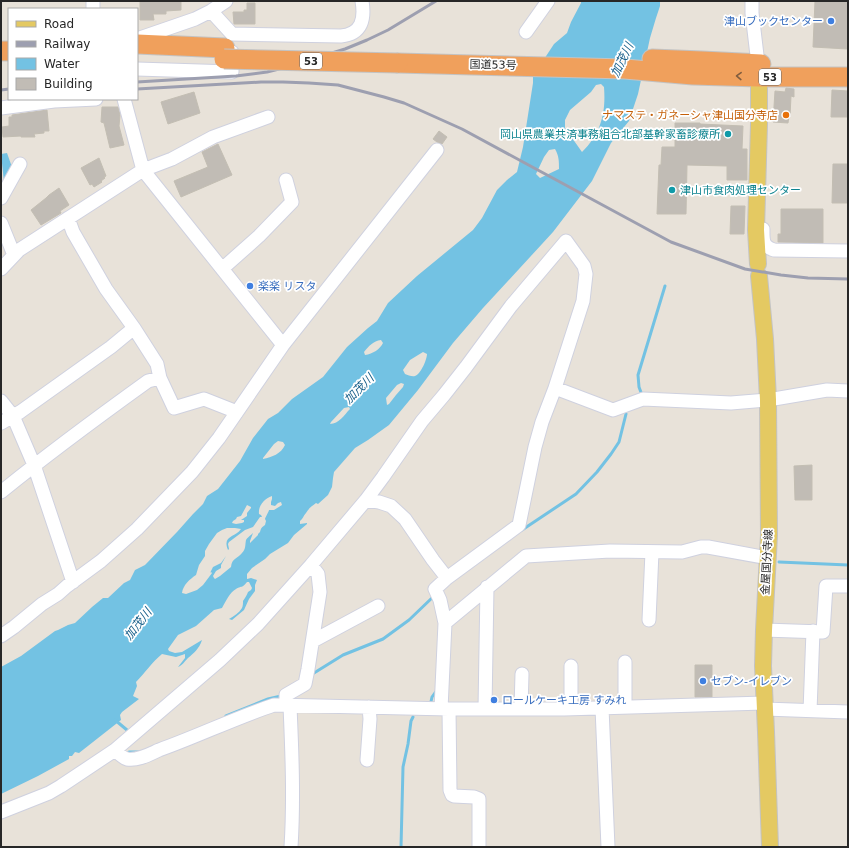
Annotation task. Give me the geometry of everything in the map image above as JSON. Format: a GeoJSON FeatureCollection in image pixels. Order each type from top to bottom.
{"type":"FeatureCollection","features":[{"type":"Feature","properties":{"kind":"highway","name":"国道53号"},"geometry":{"type":"LineString","coordinates":[[138,44],[227,47],[398,58],[513,60],[759,70],[848,77]]}},
{"type":"Feature","properties":{"kind":"highway","name":"国道53号"},"geometry":{"type":"LineString","coordinates":[[138,56],[227,47]]}},
{"type":"Feature","properties":{"kind":"highway","name":"国道53号"},"geometry":{"type":"LineString","coordinates":[[759,70],[848,65]]}},
{"type":"Feature","properties":{"kind":"main road","name":"金屋国分寺線"},"geometry":{"type":"LineString","coordinates":[[759,70],[756,230],[758,270],[765,339],[768,400],[769,535],[763,666],[770,847]]}},
{"type":"Feature","properties":{"kind":"street"},"geometry":{"type":"LineString","coordinates":[[138,39],[195,19],[226,1]]}},
{"type":"Feature","properties":{"kind":"street"},"geometry":{"type":"LineString","coordinates":[[227,47],[344,36],[351,34],[356,31],[361,24],[364,14],[362,1]]}},
{"type":"Feature","properties":{"kind":"street"},"geometry":{"type":"LineString","coordinates":[[526,32],[548,1]]}},
{"type":"Feature","properties":{"kind":"street"},"geometry":{"type":"LineString","coordinates":[[752,1],[752,13],[759,70]]}},
{"type":"Feature","properties":{"kind":"street"},"geometry":{"type":"LineString","coordinates":[[138,69],[232,72],[227,47],[211,11]]}},
{"type":"Feature","properties":{"kind":"street"},"geometry":{"type":"LineString","coordinates":[[1,108],[54,101],[75,100]]}},
{"type":"Feature","properties":{"kind":"street"},"geometry":{"type":"LineString","coordinates":[[124,100],[143,170],[283,345]]}},
{"type":"Feature","properties":{"kind":"street"},"geometry":{"type":"LineString","coordinates":[[1,269],[19,250],[143,170],[172,159],[213,137],[268,117]]}},
{"type":"Feature","properties":{"kind":"street"},"geometry":{"type":"LineString","coordinates":[[1,636],[101,561],[137,529],[192,472],[219,438],[283,345],[437,150]]}},
{"type":"Feature","properties":{"kind":"street"},"geometry":{"type":"LineString","coordinates":[[758,160],[763,180],[763,237],[766,246],[778,251],[848,251]]}},
{"type":"Feature","properties":{"kind":"street"},"geometry":{"type":"LineString","coordinates":[[1,198],[20,164]]}},
{"type":"Feature","properties":{"kind":"street"},"geometry":{"type":"LineString","coordinates":[[222,269],[259,236],[292,202],[286,180]]}},
{"type":"Feature","properties":{"kind":"street"},"geometry":{"type":"LineString","coordinates":[[68,218],[73,232],[106,289],[134,328],[157,364],[160,378],[174,408],[204,399],[237,412]]}},
{"type":"Feature","properties":{"kind":"street"},"geometry":{"type":"LineString","coordinates":[[1,223],[14,255]]}},
{"type":"Feature","properties":{"kind":"street"},"geometry":{"type":"LineString","coordinates":[[1,812],[49,793],[115,750],[220,660],[258,624],[366,500],[422,421],[466,367],[511,306],[566,241],[584,266],[586,274],[583,301],[556,388],[540,428],[519,525],[447,578],[435,589],[440,600],[444,623],[445,709],[450,790],[454,796],[474,796],[479,799],[479,847]]}},
{"type":"Feature","properties":{"kind":"street"},"geometry":{"type":"LineString","coordinates":[[1,423],[111,347],[134,328]]}},
{"type":"Feature","properties":{"kind":"street"},"geometry":{"type":"LineString","coordinates":[[1,492],[34,465],[148,381],[160,378]]}},
{"type":"Feature","properties":{"kind":"street"},"geometry":{"type":"LineString","coordinates":[[556,388],[613,410],[643,399],[731,403],[768,400],[827,390],[848,391]]}},
{"type":"Feature","properties":{"kind":"street"},"geometry":{"type":"LineString","coordinates":[[1,401],[12,416],[34,465],[72,582]]}},
{"type":"Feature","properties":{"kind":"street"},"geometry":{"type":"LineString","coordinates":[[366,500],[391,506],[405,519],[447,578]]}},
{"type":"Feature","properties":{"kind":"street"},"geometry":{"type":"LineString","coordinates":[[444,623],[526,556],[610,551],[682,552],[701,547],[708,547],[768,558]]}},
{"type":"Feature","properties":{"kind":"street"},"geometry":{"type":"LineString","coordinates":[[649,620],[652,552]]}},
{"type":"Feature","properties":{"kind":"street"},"geometry":{"type":"LineString","coordinates":[[291,847],[292,761],[286,695],[305,684],[308,669],[320,592],[318,574],[311,564]]}},
{"type":"Feature","properties":{"kind":"street"},"geometry":{"type":"LineString","coordinates":[[764,630],[823,632],[826,586],[848,586]]}},
{"type":"Feature","properties":{"kind":"street"},"geometry":{"type":"LineString","coordinates":[[485,709],[488,588]]}},
{"type":"Feature","properties":{"kind":"street"},"geometry":{"type":"LineString","coordinates":[[312,641],[378,606]]}},
{"type":"Feature","properties":{"kind":"street"},"geometry":{"type":"LineString","coordinates":[[810,711],[813,631]]}},
{"type":"Feature","properties":{"kind":"street"},"geometry":{"type":"LineString","coordinates":[[625,662],[625,708]]}},
{"type":"Feature","properties":{"kind":"street"},"geometry":{"type":"LineString","coordinates":[[571,666],[571,709]]}},
{"type":"Feature","properties":{"kind":"street"},"geometry":{"type":"LineString","coordinates":[[521,709],[522,674]]}},
{"type":"Feature","properties":{"kind":"street"},"geometry":{"type":"LineString","coordinates":[[115,750],[126,759],[135,759],[180,743],[274,704],[445,709],[765,706],[810,711],[848,712]]}},
{"type":"Feature","properties":{"kind":"street"},"geometry":{"type":"LineString","coordinates":[[367,760],[370,718],[369,707]]}},
{"type":"Feature","properties":{"kind":"street"},"geometry":{"type":"LineString","coordinates":[[602,708],[608,847]]}},
{"type":"Feature","properties":{"kind":"water","name":"加茂川"},"geometry":{"type":"Polygon","coordinates":[[[581,1],[660,1],[660,6],[650,38],[638,94],[629,121],[611,143],[592,181],[553,232],[453,343],[418,390],[389,425],[355,448],[334,472],[332,487],[328,495],[318,504],[316,503],[310,508],[300,521],[300,524],[307,524],[294,535],[288,543],[270,554],[252,568],[247,574],[247,579],[251,578],[257,580],[255,591],[244,610],[232,620],[229,619],[238,613],[242,608],[243,601],[252,588],[249,582],[232,592],[222,608],[214,610],[196,626],[178,635],[168,649],[169,651],[175,653],[182,652],[202,640],[196,650],[178,667],[185,658],[185,654],[176,657],[162,654],[155,660],[136,682],[137,686],[133,696],[139,699],[122,712],[120,715],[121,720],[79,753],[75,752],[72,756],[69,756],[69,759],[1,794],[1,667],[21,656],[55,631],[75,623],[103,598],[108,598],[124,583],[130,580],[135,570],[145,565],[203,504],[207,496],[218,489],[240,461],[253,438],[268,419],[278,413],[292,399],[323,377],[347,347],[377,321],[388,303],[417,276],[473,230],[482,218],[497,190],[517,172],[523,147],[533,76],[554,44],[567,33],[581,1]],[[601,84],[596,85],[591,92],[570,110],[565,120],[565,128],[582,152],[598,130],[603,114],[604,87],[601,84]],[[555,149],[549,150],[536,174],[540,178],[559,169],[555,149]],[[381,340],[376,341],[364,352],[365,355],[376,351],[383,343],[381,340]],[[423,352],[410,360],[403,370],[405,374],[414,376],[417,375],[423,366],[427,354],[423,352]],[[401,383],[397,385],[386,398],[387,405],[404,384],[401,383]],[[349,407],[344,408],[330,424],[339,421],[350,409],[349,407]],[[278,441],[274,444],[263,458],[279,453],[285,445],[283,442],[278,441]],[[272,496],[264,501],[259,511],[259,514],[262,517],[260,517],[253,527],[245,530],[229,542],[228,550],[227,542],[228,539],[241,529],[227,528],[217,533],[205,551],[205,556],[199,565],[196,575],[185,585],[182,593],[186,594],[197,590],[203,585],[212,573],[210,573],[213,567],[221,563],[226,556],[221,568],[216,571],[213,576],[214,578],[215,579],[220,576],[231,567],[234,560],[244,550],[246,540],[253,533],[250,543],[265,525],[265,519],[269,510],[274,510],[282,505],[281,502],[275,506],[271,505],[272,496]],[[247,505],[241,516],[237,517],[232,523],[236,524],[244,522],[244,520],[241,520],[247,516],[247,513],[251,507],[247,505]]]}},
{"type":"Feature","properties":{"kind":"water"},"geometry":{"type":"Polygon","coordinates":[[[7,153],[13,170],[4,182],[1,154],[7,153]]]}},
{"type":"Feature","properties":{"kind":"building"},"geometry":{"type":"Polygon","coordinates":[[[140,1],[181,1],[181,10],[166,11],[166,14],[153,14],[154,20],[140,20],[140,1]]]}},
{"type":"Feature","properties":{"kind":"building","name":"津山ブックセンター"},"geometry":{"type":"Polygon","coordinates":[[[815,1],[848,1],[847,49],[813,47],[815,1]]]}},
{"type":"Feature","properties":{"kind":"building"},"geometry":{"type":"Polygon","coordinates":[[[247,3],[255,3],[255,24],[234,24],[233,12],[244,12],[244,10],[247,10],[247,3]]]}},
{"type":"Feature","properties":{"kind":"building","name":"ナマステ・ガネーシャ津山国分寺店"},"geometry":{"type":"Polygon","coordinates":[[[786,88],[794,89],[794,97],[791,96],[790,116],[788,123],[773,122],[775,91],[785,92],[786,88]]]}},
{"type":"Feature","properties":{"kind":"building"},"geometry":{"type":"Polygon","coordinates":[[[832,90],[848,91],[848,117],[831,117],[832,90]]]}},
{"type":"Feature","properties":{"kind":"building"},"geometry":{"type":"Polygon","coordinates":[[[194,92],[200,113],[168,124],[161,102],[194,92]]]}},
{"type":"Feature","properties":{"kind":"building"},"geometry":{"type":"Polygon","coordinates":[[[102,107],[118,107],[120,115],[119,126],[124,145],[110,148],[104,123],[101,122],[102,107]]]}},
{"type":"Feature","properties":{"kind":"building"},"geometry":{"type":"Polygon","coordinates":[[[47,110],[49,131],[34,134],[35,137],[3,137],[2,127],[9,126],[9,117],[12,117],[12,115],[47,110]]]}},
{"type":"Feature","properties":{"kind":"building"},"geometry":{"type":"Polygon","coordinates":[[[675,123],[743,126],[742,149],[747,149],[747,180],[727,180],[727,166],[687,165],[686,214],[657,214],[659,165],[661,165],[662,147],[675,147],[675,123]]]}},
{"type":"Feature","properties":{"kind":"building"},"geometry":{"type":"Polygon","coordinates":[[[439,131],[447,137],[442,144],[433,139],[439,131]]]}},
{"type":"Feature","properties":{"kind":"building"},"geometry":{"type":"Polygon","coordinates":[[[218,144],[232,175],[181,197],[174,181],[208,167],[202,152],[218,144]]]}},
{"type":"Feature","properties":{"kind":"building"},"geometry":{"type":"Polygon","coordinates":[[[99,158],[106,176],[101,181],[102,182],[94,187],[92,184],[90,185],[81,168],[99,158]]]}},
{"type":"Feature","properties":{"kind":"building"},"geometry":{"type":"Polygon","coordinates":[[[833,164],[848,164],[848,203],[832,203],[833,164]]]}},
{"type":"Feature","properties":{"kind":"building"},"geometry":{"type":"Polygon","coordinates":[[[59,188],[69,205],[60,211],[61,213],[41,225],[31,210],[59,188]]]}},
{"type":"Feature","properties":{"kind":"building","name":"津山市食肉処理センター"},"geometry":{"type":"Polygon","coordinates":[[[731,206],[745,206],[744,234],[730,234],[731,206]]]}},
{"type":"Feature","properties":{"kind":"building"},"geometry":{"type":"Polygon","coordinates":[[[781,209],[823,209],[823,243],[778,242],[778,234],[781,234],[781,209]]]}},
{"type":"Feature","properties":{"kind":"building"},"geometry":{"type":"Polygon","coordinates":[[[812,465],[812,500],[795,500],[794,466],[812,465]]]}},
{"type":"Feature","properties":{"kind":"building","name":"セブン-イレブン"},"geometry":{"type":"Polygon","coordinates":[[[695,665],[712,665],[712,697],[695,697],[695,665]]]}},
{"type":"Feature","properties":{"kind":"waterway"},"geometry":{"type":"LineString","coordinates":[[642,395],[639,387],[638,375],[665,286]]}},
{"type":"Feature","properties":{"kind":"waterway"},"geometry":{"type":"LineString","coordinates":[[522,530],[576,494],[597,472],[619,442],[626,414]]}},
{"type":"Feature","properties":{"kind":"waterway"},"geometry":{"type":"LineString","coordinates":[[779,562],[848,565]]}},
{"type":"Feature","properties":{"kind":"waterway"},"geometry":{"type":"LineString","coordinates":[[314,673],[343,655],[383,639],[409,620],[434,596]]}},
{"type":"Feature","properties":{"kind":"waterway"},"geometry":{"type":"LineString","coordinates":[[430,706],[432,697],[437,690]]}},
{"type":"Feature","properties":{"kind":"waterway"},"geometry":{"type":"LineString","coordinates":[[226,716],[268,699],[281,696]]}},
{"type":"Feature","properties":{"kind":"waterway"},"geometry":{"type":"LineString","coordinates":[[401,847],[403,767],[413,717]]}},
{"type":"Feature","properties":{"kind":"waterway"},"geometry":{"type":"LineString","coordinates":[[115,720],[127,730]]}},
{"type":"Feature","properties":{"kind":"waterway"},"geometry":{"type":"LineString","coordinates":[[129,752],[140,752]]}},
{"type":"Feature","properties":{"kind":"railway"},"geometry":{"type":"LineString","coordinates":[[138,82],[236,76],[267,72],[283,68],[345,49],[367,40],[388,30],[436,1]]}},
{"type":"Feature","properties":{"kind":"railway"},"geometry":{"type":"LineString","coordinates":[[138,89],[283,82],[338,85],[384,97],[404,103],[462,129],[671,242],[745,269],[808,278],[848,279]]}},
{"type":"Feature","properties":{"kind":"railway"},"geometry":{"type":"LineString","coordinates":[[1,90],[8,89]]}},
{"type":"Feature","properties":{"kind":"place","name":"津山ブックセンター"},"geometry":{"type":"Point","coordinates":[831,21]}},
{"type":"Feature","properties":{"kind":"place","name":"ナマステ・ガネーシャ津山国分寺店"},"geometry":{"type":"Point","coordinates":[786,115]}},
{"type":"Feature","properties":{"kind":"place","name":"岡山県農業共済事務組合北部基幹家畜診療所"},"geometry":{"type":"Point","coordinates":[728,134]}},
{"type":"Feature","properties":{"kind":"place","name":"津山市食肉処理センター"},"geometry":{"type":"Point","coordinates":[672,190]}},
{"type":"Feature","properties":{"kind":"place","name":"楽楽 リスタ"},"geometry":{"type":"Point","coordinates":[250,286]}},
{"type":"Feature","properties":{"kind":"place","name":"セブン-イレブン"},"geometry":{"type":"Point","coordinates":[703,681]}},
{"type":"Feature","properties":{"kind":"place","name":"ロールケーキ工房 すみれ"},"geometry":{"type":"Point","coordinates":[494,700]}}]}
